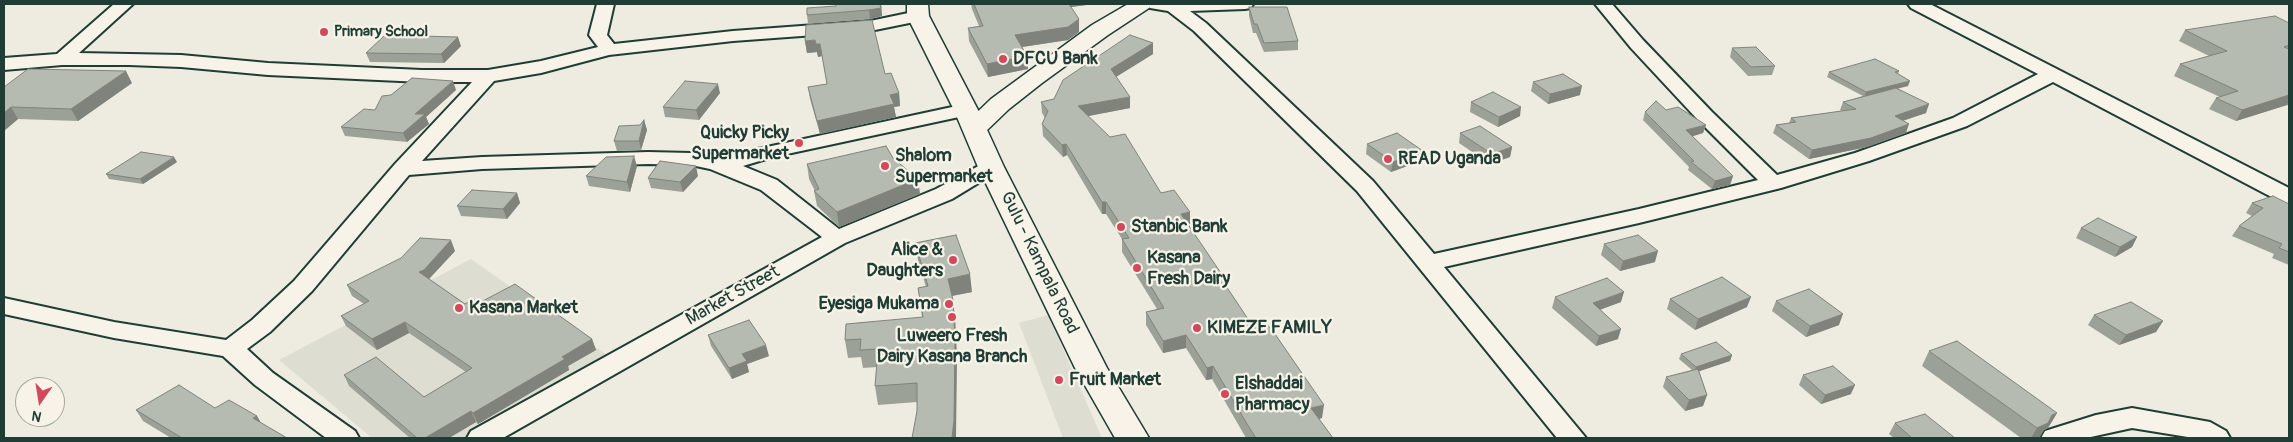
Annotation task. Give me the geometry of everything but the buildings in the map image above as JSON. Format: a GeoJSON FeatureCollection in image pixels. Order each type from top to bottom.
{"type":"FeatureCollection","features":[{"type":"Feature","properties":{"kind":"main road"},"geometry":{"type":"LineString","coordinates":[[971,119],[1000,104],[1100,30],[1142,4]]}},
{"type":"Feature","properties":{"kind":"main road","name":"Gulu - Kampala Road"},"geometry":{"type":"LineString","coordinates":[[917,10],[971,119],[991,167],[1091,368],[1132,438]]}},
{"type":"Feature","properties":{"kind":"street"},"geometry":{"type":"LineString","coordinates":[[62,59],[124,4]]}},
{"type":"Feature","properties":{"kind":"street"},"geometry":{"type":"LineString","coordinates":[[605,4],[598,35],[609,50]]}},
{"type":"Feature","properties":{"kind":"street"},"geometry":{"type":"LineString","coordinates":[[1165,5],[1246,4]]}},
{"type":"Feature","properties":{"kind":"street"},"geometry":{"type":"LineString","coordinates":[[1604,4],[1637,44],[1705,116],[1773,183]]}},
{"type":"Feature","properties":{"kind":"street"},"geometry":{"type":"LineString","coordinates":[[1917,4],[2289,197]]}},
{"type":"Feature","properties":{"kind":"street"},"geometry":{"type":"LineString","coordinates":[[1165,5],[1200,27],[1365,186],[1572,438]]}},
{"type":"Feature","properties":{"kind":"street"},"geometry":{"type":"LineString","coordinates":[[4,64],[62,59],[181,61],[268,69],[413,76],[488,76],[540,67],[609,50],[724,36],[870,26],[917,10]]}},
{"type":"Feature","properties":{"kind":"street"},"geometry":{"type":"LineString","coordinates":[[1428,264],[1773,183],[1862,157],[1960,122],[2054,74]]}},
{"type":"Feature","properties":{"kind":"street"},"geometry":{"type":"LineString","coordinates":[[231,349],[261,326],[303,286],[403,169],[488,76]]}},
{"type":"Feature","properties":{"kind":"street"},"geometry":{"type":"LineString","coordinates":[[714,164],[743,160],[776,150],[971,119]]}},
{"type":"Feature","properties":{"kind":"street"},"geometry":{"type":"LineString","coordinates":[[403,169],[648,158],[691,159],[714,164],[768,185],[837,238]]}},
{"type":"Feature","properties":{"kind":"street","name":"Market Street"},"geometry":{"type":"LineString","coordinates":[[482,438],[837,238],[944,194],[991,167]]}},
{"type":"Feature","properties":{"kind":"street"},"geometry":{"type":"LineString","coordinates":[[4,306],[114,330],[231,349],[264,379],[345,438]]}},
{"type":"Feature","properties":{"kind":"street"},"geometry":{"type":"LineString","coordinates":[[2055,438],[2096,425],[2132,418],[2200,429],[2216,438]]}},
{"type":"Feature","properties":{"kind":"shaded area","name":"Kasana Market"},"geometry":{"type":"Polygon","coordinates":[[[471,259],[610,357],[469,438],[372,438],[279,360],[471,259]]]}},
{"type":"Feature","properties":{"kind":"shaded area","name":"Fruit Market"},"geometry":{"type":"Polygon","coordinates":[[[1048,315],[1102,438],[1063,438],[1019,323],[1048,315]]]}},
{"type":"Feature","properties":{"kind":"place","name":"Primary School"},"geometry":{"type":"Point","coordinates":[324,32]}},
{"type":"Feature","properties":{"kind":"place","name":"DFCU Bank"},"geometry":{"type":"Point","coordinates":[1003,59]}},
{"type":"Feature","properties":{"kind":"place","name":"Quicky Picky Supermarket"},"geometry":{"type":"Point","coordinates":[799,143]}},
{"type":"Feature","properties":{"kind":"place","name":"READ Uganda"},"geometry":{"type":"Point","coordinates":[1388,159]}},
{"type":"Feature","properties":{"kind":"place","name":"Shalom Supermarket"},"geometry":{"type":"Point","coordinates":[885,166]}},
{"type":"Feature","properties":{"kind":"place","name":"Stanbic Bank"},"geometry":{"type":"Point","coordinates":[1121,227]}},
{"type":"Feature","properties":{"kind":"place","name":"Alice & Daughters"},"geometry":{"type":"Point","coordinates":[953,260]}},
{"type":"Feature","properties":{"kind":"place","name":"Kasana Fresh Dairy"},"geometry":{"type":"Point","coordinates":[1137,268]}},
{"type":"Feature","properties":{"kind":"place","name":"Eyesiga Mukama"},"geometry":{"type":"Point","coordinates":[949,304]}},
{"type":"Feature","properties":{"kind":"place","name":"Kasana Market"},"geometry":{"type":"Point","coordinates":[459,308]}},
{"type":"Feature","properties":{"kind":"place","name":"Luweero Fresh Dairy Kasana Branch"},"geometry":{"type":"Point","coordinates":[952,317]}},
{"type":"Feature","properties":{"kind":"place","name":"KIMEZE FAMILY"},"geometry":{"type":"Point","coordinates":[1197,328]}},
{"type":"Feature","properties":{"kind":"place","name":"Fruit Market"},"geometry":{"type":"Point","coordinates":[1059,380]}},
{"type":"Feature","properties":{"kind":"place","name":"Elshaddai Pharmacy"},"geometry":{"type":"Point","coordinates":[1225,394]}}]}
